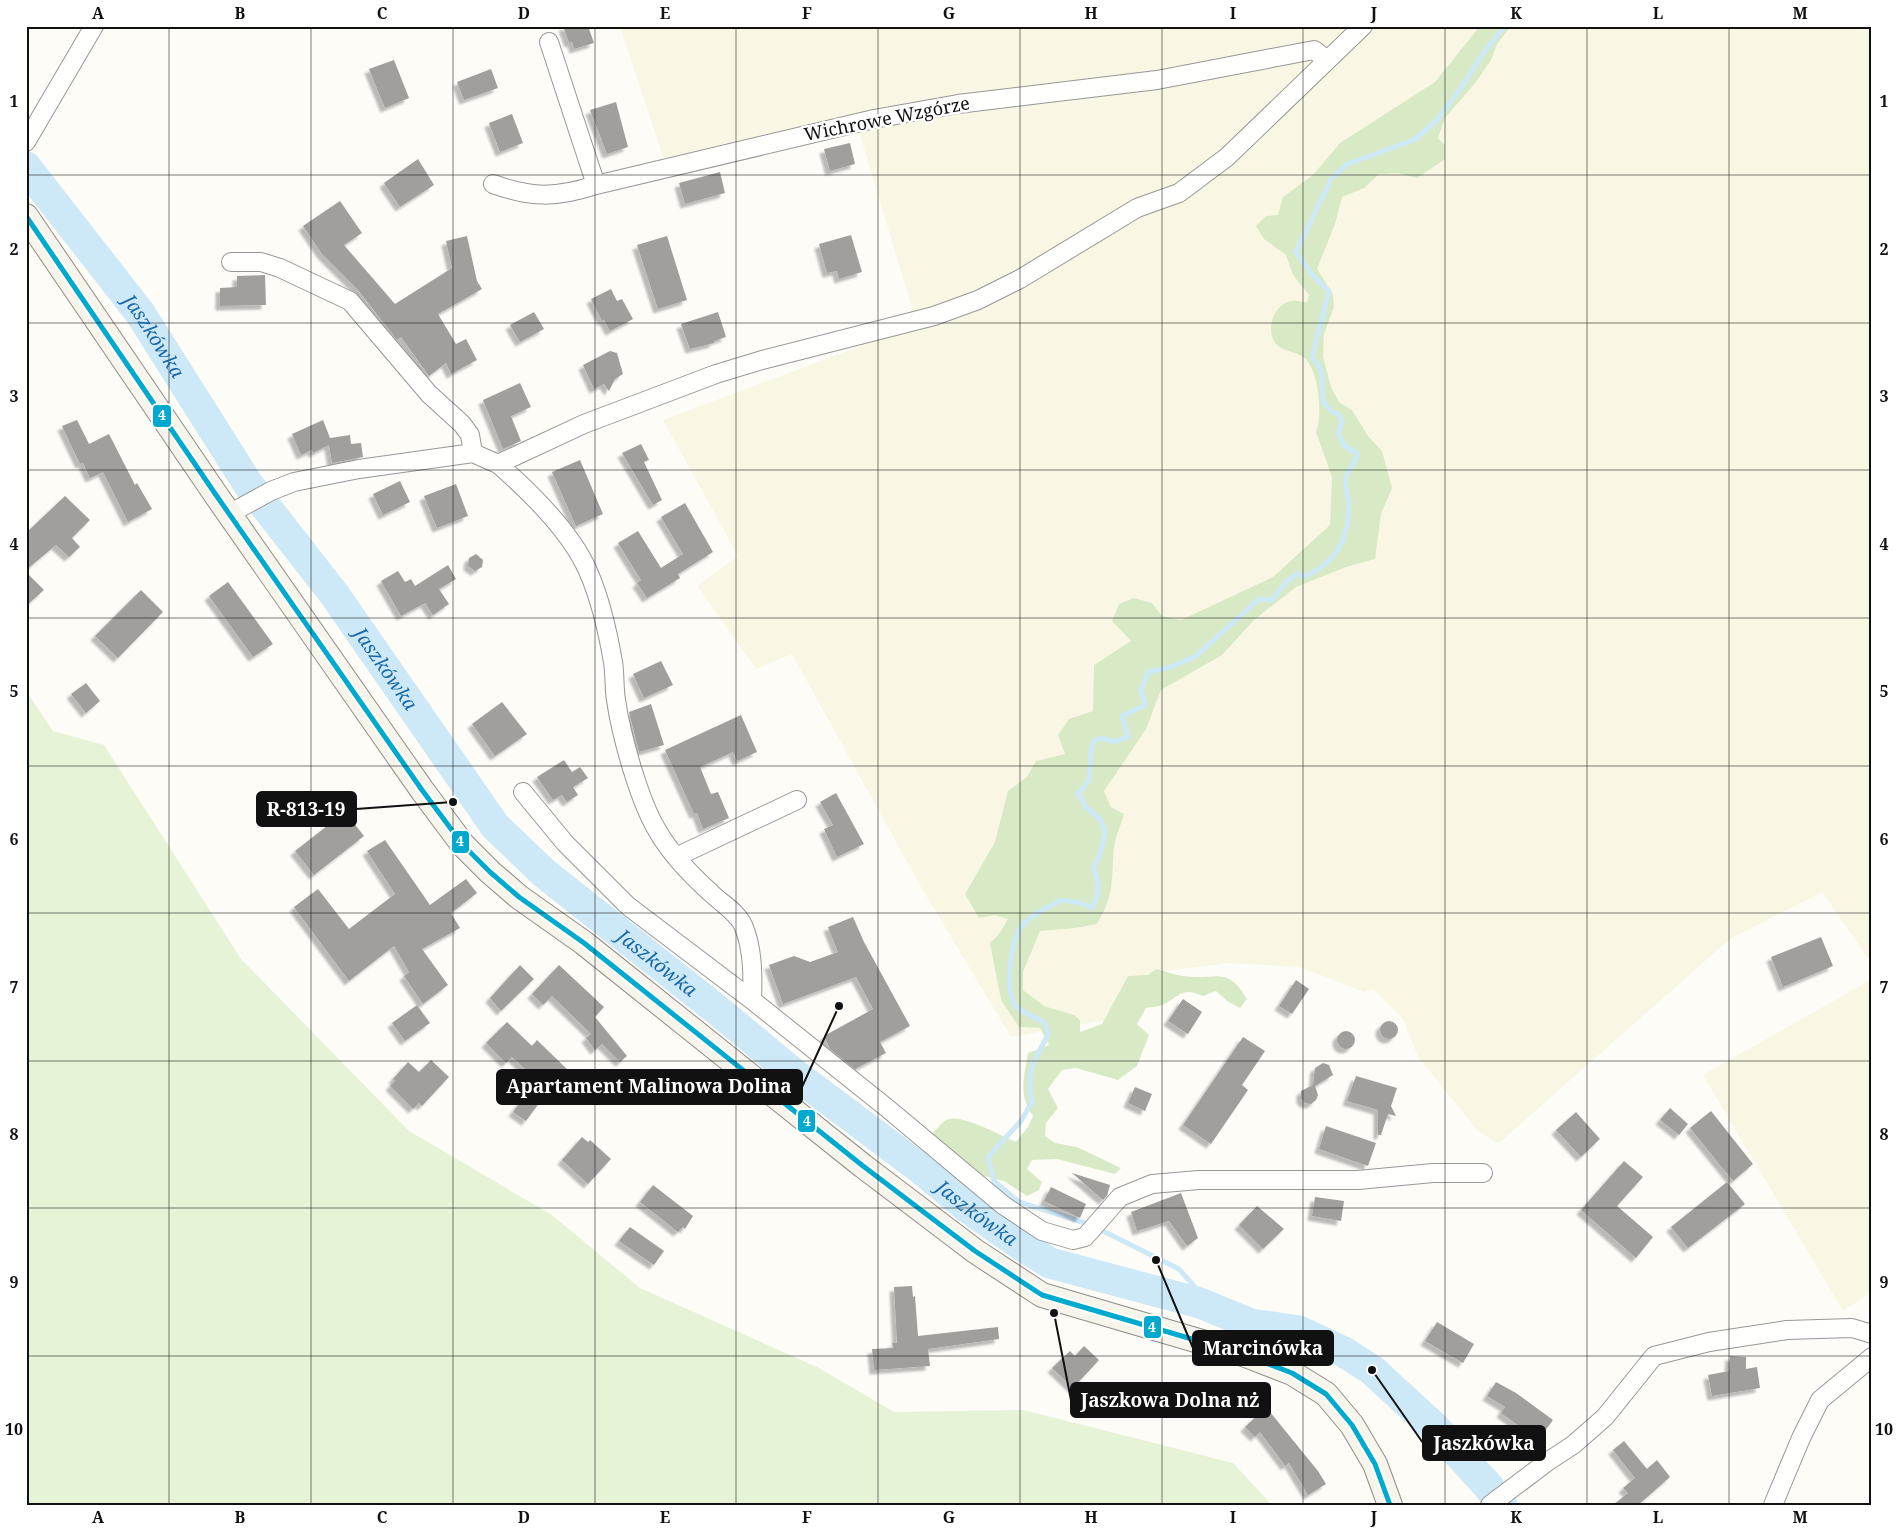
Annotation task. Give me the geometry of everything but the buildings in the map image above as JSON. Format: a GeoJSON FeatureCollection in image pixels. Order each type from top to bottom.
{"type":"FeatureCollection","features":[{"type":"Feature","properties":{"kind":"street"},"geometry":{"type":"LineString","coordinates":[[26,142],[94,26]]}},
{"type":"Feature","properties":{"kind":"street"},"geometry":{"type":"LineString","coordinates":[[498,464],[584,424],[716,374],[762,360],[934,316],[978,300],[1020,279],[1137,208],[1179,193],[1227,157],[1363,26]]}},
{"type":"Feature","properties":{"kind":"street"},"geometry":{"type":"LineString","coordinates":[[493,184],[533,196],[573,193],[596,186],[549,42]]}},
{"type":"Feature","properties":{"kind":"street","name":"Wichrowe Wzgórze"},"geometry":{"type":"LineString","coordinates":[[596,186],[864,121],[917,110],[1157,80],[1314,50],[1326,60]]}},
{"type":"Feature","properties":{"kind":"street"},"geometry":{"type":"LineString","coordinates":[[26,216],[239,508],[451,829],[476,858],[512,891],[584,942],[863,1166],[975,1251],[1042,1295],[1243,1354],[1292,1373],[1326,1394],[1352,1425],[1375,1464],[1390,1505]]}},
{"type":"Feature","properties":{"kind":"street"},"geometry":{"type":"LineString","coordinates":[[231,262],[260,262],[280,268],[350,300],[429,394],[462,424],[470,435],[473,453]]}},
{"type":"Feature","properties":{"kind":"street"},"geometry":{"type":"LineString","coordinates":[[239,508],[271,491],[294,482],[359,469],[473,453],[498,464],[524,487],[562,531],[588,570],[613,662],[615,700],[622,731],[646,807],[657,831],[676,857],[711,893],[731,910],[743,925],[753,972],[752,1000]]}},
{"type":"Feature","properties":{"kind":"street"},"geometry":{"type":"LineString","coordinates":[[523,792],[587,867],[628,906],[752,1000],[887,1108],[1003,1205],[1042,1231],[1073,1240],[1085,1237],[1120,1197],[1152,1184],[1199,1180],[1358,1180],[1433,1173],[1483,1173]]}},
{"type":"Feature","properties":{"kind":"street"},"geometry":{"type":"LineString","coordinates":[[676,857],[797,800]]}},
{"type":"Feature","properties":{"kind":"street"},"geometry":{"type":"LineString","coordinates":[[1490,1505],[1521,1480],[1573,1445],[1605,1417],[1654,1356],[1709,1342],[1787,1330],[1852,1328],[1872,1334]]}},
{"type":"Feature","properties":{"kind":"street"},"geometry":{"type":"LineString","coordinates":[[1773,1505],[1801,1438],[1820,1400],[1872,1358]]}},
{"type":"Feature","properties":{"kind":"shaded area"},"geometry":{"type":"Polygon","coordinates":[[[620,26],[1872,26],[1872,964],[1822,892],[1730,939],[1498,1144],[1478,1131],[1418,1057],[1403,1019],[1373,989],[1364,992],[1300,967],[1230,963],[1166,971],[1134,1015],[1011,1037],[921,887],[792,654],[756,669],[697,586],[738,556],[663,420],[917,325],[858,128],[669,175],[620,26]]]}},
{"type":"Feature","properties":{"kind":"shaded area"},"geometry":{"type":"Polygon","coordinates":[[[1872,979],[1872,1292],[1843,1311],[1703,1075],[1872,979]]]}},
{"type":"Feature","properties":{"kind":"green space"},"geometry":{"type":"Polygon","coordinates":[[[1480,26],[1511,26],[1497,44],[1491,60],[1476,82],[1445,118],[1438,138],[1445,145],[1445,159],[1417,178],[1398,173],[1379,174],[1364,188],[1342,197],[1335,224],[1317,269],[1333,294],[1334,307],[1324,334],[1323,357],[1331,387],[1339,402],[1352,410],[1368,436],[1382,451],[1392,488],[1381,514],[1375,559],[1346,567],[1296,587],[1254,620],[1222,655],[1161,690],[1146,729],[1104,791],[1111,807],[1124,814],[1115,844],[1111,887],[1103,913],[1097,924],[1040,931],[1023,972],[1023,990],[1044,1006],[1074,1015],[1080,1020],[1080,1032],[1102,1024],[1128,976],[1148,975],[1156,969],[1183,976],[1220,976],[1233,981],[1247,999],[1240,1008],[1227,1001],[1216,991],[1203,996],[1185,992],[1160,1006],[1146,1008],[1137,1024],[1149,1035],[1137,1066],[1118,1080],[1076,1068],[1062,1070],[1048,1089],[1058,1108],[1046,1123],[1045,1136],[1055,1143],[1077,1147],[1121,1168],[1115,1174],[1057,1159],[1032,1160],[1027,1169],[1042,1182],[1039,1190],[1027,1196],[1004,1181],[979,1175],[932,1134],[944,1121],[952,1118],[970,1122],[1016,1142],[1028,1127],[1033,1116],[1025,1101],[1023,1086],[1028,1053],[1049,1045],[1040,1028],[1019,1027],[1001,1000],[990,943],[999,934],[1008,919],[995,915],[979,918],[965,894],[995,842],[1008,791],[1027,777],[1036,761],[1065,754],[1058,735],[1069,719],[1093,711],[1094,665],[1131,641],[1112,621],[1119,604],[1134,598],[1152,603],[1162,616],[1181,620],[1273,577],[1330,525],[1332,477],[1316,432],[1319,404],[1313,371],[1303,357],[1277,345],[1271,329],[1274,316],[1281,306],[1292,301],[1307,302],[1309,295],[1293,275],[1286,255],[1264,239],[1256,226],[1266,216],[1278,215],[1283,197],[1313,175],[1340,143],[1435,82],[1480,26]]]}},
{"type":"Feature","properties":{"kind":"green space"},"geometry":{"type":"Polygon","coordinates":[[[26,691],[53,731],[104,745],[241,959],[409,1131],[552,1215],[640,1288],[817,1367],[894,1412],[1023,1410],[1233,1463],[1272,1505],[26,1505],[26,691]]]}},
{"type":"Feature","properties":{"kind":"waterway"},"geometry":{"type":"LineString","coordinates":[[1085,1223],[1019,1202],[994,1181],[988,1157],[1021,1121],[1032,1102],[1030,1074],[1038,1052],[1048,1035],[1045,1023],[1017,1008],[1012,998],[1010,965],[1014,942],[1025,922],[1061,900],[1081,903],[1092,908],[1098,888],[1093,868],[1101,851],[1105,831],[1100,819],[1085,806],[1078,793],[1088,781],[1093,744],[1097,740],[1103,739],[1113,742],[1128,737],[1122,716],[1145,705],[1141,690],[1148,672],[1171,667],[1196,656],[1259,599],[1272,600],[1286,582],[1298,573],[1303,577],[1314,572],[1324,565],[1338,549],[1343,539],[1348,517],[1349,505],[1346,478],[1358,454],[1345,446],[1338,434],[1342,421],[1339,415],[1326,406],[1322,396],[1321,371],[1312,357],[1329,291],[1314,277],[1296,252],[1331,179],[1347,164],[1414,140],[1436,121],[1459,91],[1482,55],[1505,26]]}},
{"type":"Feature","properties":{"kind":"waterway","name":"Jaszkówka"},"geometry":{"type":"LineString","coordinates":[[26,167],[140,313],[248,484],[334,594],[495,826],[544,873],[721,1013],[793,1073],[921,1169],[967,1207],[1021,1245],[1050,1263],[1200,1303],[1251,1324],[1299,1331],[1344,1352],[1372,1370],[1434,1427],[1488,1486],[1502,1505]]}},
{"type":"Feature","properties":{"kind":"waterway"},"geometry":{"type":"LineString","coordinates":[[1103,1231],[1179,1269],[1194,1286],[1206,1306]]}},
{"type":"Feature","properties":{"kind":"transit line","name":"4"},"geometry":{"type":"LineString","coordinates":[[26,216],[216,495],[422,790],[463,845],[490,872],[519,897],[584,943],[863,1166],[975,1251],[1042,1295],[1243,1354],[1292,1373],[1326,1394],[1352,1425],[1375,1464],[1390,1505]]}},
{"type":"Feature","properties":{"kind":"place","name":"R-813-19"},"geometry":{"type":"Point","coordinates":[453,802]}},
{"type":"Feature","properties":{"kind":"place","name":"Apartament Malinowa Dolina"},"geometry":{"type":"Point","coordinates":[839,1006]}},
{"type":"Feature","properties":{"kind":"place","name":"Marcinówka"},"geometry":{"type":"Point","coordinates":[1156,1260]}},
{"type":"Feature","properties":{"kind":"place","name":"Jaszkowa Dolna nż"},"geometry":{"type":"Point","coordinates":[1054,1313]}},
{"type":"Feature","properties":{"kind":"place","name":"Jaszkówka"},"geometry":{"type":"Point","coordinates":[1372,1370]}}]}
